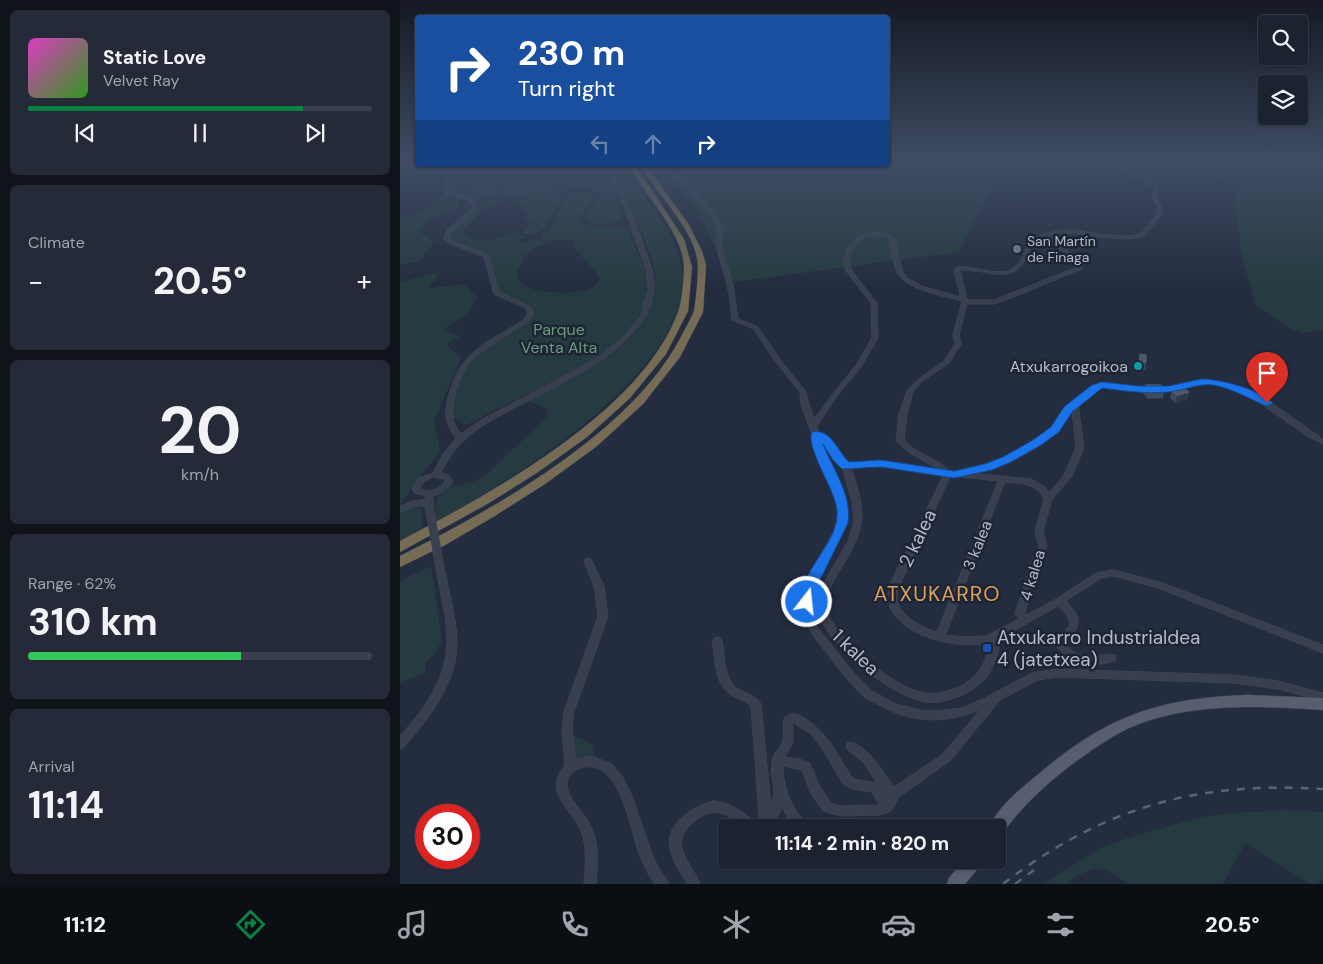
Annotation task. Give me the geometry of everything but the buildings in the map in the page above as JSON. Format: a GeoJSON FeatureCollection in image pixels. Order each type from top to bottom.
{"type":"FeatureCollection","features":[{"type":"Feature","properties":{"kind":"highway"},"geometry":{"type":"LineString","coordinates":[[400,547],[465,513],[526,476],[565,448],[630,392],[651,367],[671,338],[688,296],[689,275],[687,260],[676,232],[655,202]]}},
{"type":"Feature","properties":{"kind":"highway"},"geometry":{"type":"LineString","coordinates":[[400,562],[446,539],[540,482],[613,426],[665,371],[686,339],[696,316],[702,296],[703,274],[701,259],[688,230],[669,202]]}},
{"type":"Feature","properties":{"kind":"main road"},"geometry":{"type":"LineString","coordinates":[[1004,819],[1024,796],[1050,773],[1086,745],[1125,723],[1148,715],[1185,707],[1234,702],[1262,700],[1323,704]]}},
{"type":"Feature","properties":{"kind":"main road"},"geometry":{"type":"LineString","coordinates":[[955,884],[967,869]]}},
{"type":"Feature","properties":{"kind":"street"},"geometry":{"type":"LineString","coordinates":[[460,438],[450,426],[448,409],[462,369],[466,362],[482,349],[528,319],[531,313],[527,307],[496,293],[486,256],[449,242],[447,238],[449,231],[474,208],[475,205],[472,202]]}},
{"type":"Feature","properties":{"kind":"street"},"geometry":{"type":"LineString","coordinates":[[436,474],[446,454],[460,438],[500,412],[602,358],[619,344],[642,318],[650,296],[649,269],[626,202]]}},
{"type":"Feature","properties":{"kind":"street"},"geometry":{"type":"LineString","coordinates":[[701,202],[721,227],[718,234],[718,247],[728,274],[735,320],[753,326],[759,332],[776,359],[803,392],[817,445],[840,495],[843,512],[842,523],[808,591],[807,609],[811,625],[816,633],[859,686],[868,694],[893,708],[920,715],[950,715],[974,708],[1036,676],[1057,673],[1234,679],[1278,685],[1323,697]]}},
{"type":"Feature","properties":{"kind":"street"},"geometry":{"type":"LineString","coordinates":[[951,474],[944,468],[910,452],[900,440],[903,414],[910,391],[919,381],[947,362],[958,344],[956,335],[964,294],[957,271],[958,268],[998,274],[1019,268],[1026,259],[1031,240],[1055,232],[1066,231],[1127,238],[1140,236],[1160,214],[1160,207],[1157,202]]}},
{"type":"Feature","properties":{"kind":"street"},"geometry":{"type":"LineString","coordinates":[[814,430],[835,395],[859,366],[874,338],[874,304],[848,271],[846,259],[851,246],[862,236],[876,234],[892,239],[900,272],[906,279],[920,287],[982,303],[994,302],[1080,268],[1080,262],[1044,235]]}},
{"type":"Feature","properties":{"kind":"street"},"geometry":{"type":"LineString","coordinates":[[951,474],[988,467],[1022,452],[1046,437],[1060,423],[1064,413],[1096,387],[1102,385],[1138,390],[1169,389],[1201,382],[1231,386],[1267,403],[1298,428],[1323,442]]}},
{"type":"Feature","properties":{"kind":"street"},"geometry":{"type":"LineString","coordinates":[[814,430],[824,438],[837,457],[846,466],[881,463],[951,474],[1030,482],[1042,489],[1048,499],[1068,476],[1080,448],[1075,405]]}},
{"type":"Feature","properties":{"kind":"street","name":"1 kalea"},"geometry":{"type":"LineString","coordinates":[[846,466],[855,493],[858,522],[821,602],[823,614],[840,640],[865,665],[891,683],[918,696],[937,699],[950,696],[972,686],[985,674],[992,661],[996,636]]}},
{"type":"Feature","properties":{"kind":"street"},"geometry":{"type":"LineString","coordinates":[[400,509],[426,494],[444,488],[448,482],[444,476],[436,474],[425,478],[417,484],[416,489],[426,494],[429,505],[452,642],[451,656],[446,676],[436,698],[420,722],[400,744]]}},
{"type":"Feature","properties":{"kind":"street","name":"2 kalea"},"geometry":{"type":"LineString","coordinates":[[951,474],[897,580],[892,597],[898,614],[913,625],[940,637],[977,643],[988,640],[1025,620],[1099,575],[1114,573],[1160,585],[1323,650]]}},
{"type":"Feature","properties":{"kind":"street","name":"3 kalea"},"geometry":{"type":"LineString","coordinates":[[940,637],[1002,480]]}},
{"type":"Feature","properties":{"kind":"street","name":"4 kalea"},"geometry":{"type":"LineString","coordinates":[[1025,620],[1020,614],[1035,563],[1043,547],[1039,531],[1048,499]]}},
{"type":"Feature","properties":{"kind":"street"},"geometry":{"type":"LineString","coordinates":[[400,509],[419,502],[426,502],[429,505]]}},
{"type":"Feature","properties":{"kind":"street"},"geometry":{"type":"LineString","coordinates":[[571,767],[567,729],[569,712],[603,616],[599,586],[588,561]]}},
{"type":"Feature","properties":{"kind":"street"},"geometry":{"type":"LineString","coordinates":[[1059,601],[1070,612],[1074,625],[1072,631],[1061,642],[1061,645],[1068,654],[1085,660],[1111,658]]}},
{"type":"Feature","properties":{"kind":"street"},"geometry":{"type":"LineString","coordinates":[[717,641],[726,682],[732,690],[751,698],[756,704],[766,819]]}},
{"type":"Feature","properties":{"kind":"street"},"geometry":{"type":"LineString","coordinates":[[777,760],[799,764],[806,768],[814,788],[828,807],[841,812],[880,810],[947,757],[1001,694]]}},
{"type":"Feature","properties":{"kind":"street"},"geometry":{"type":"LineString","coordinates":[[771,819],[778,802],[780,787],[777,760],[788,744],[788,724],[794,718],[814,731],[827,747],[847,780],[852,784],[875,787],[890,802]]}},
{"type":"Feature","properties":{"kind":"street"},"geometry":{"type":"LineString","coordinates":[[851,746],[868,760],[890,802]]}},
{"type":"Feature","properties":{"kind":"street"},"geometry":{"type":"LineString","coordinates":[[590,884],[592,847],[587,831],[561,791],[560,781],[563,774],[578,763],[598,763],[604,766],[622,785],[628,798],[648,863],[663,884]]}},
{"type":"Feature","properties":{"kind":"street"},"geometry":{"type":"LineString","coordinates":[[780,787],[794,819]]}},
{"type":"Feature","properties":{"kind":"street"},"geometry":{"type":"LineString","coordinates":[[694,884],[677,853],[675,843],[678,830],[685,822],[706,808],[720,807],[741,819]]}},
{"type":"Feature","properties":{"kind":"green space"},"geometry":{"type":"Polygon","coordinates":[[[432,202],[458,202],[458,209],[428,219],[419,232],[434,242],[420,261],[400,265],[400,218],[423,211],[432,202]]]}},
{"type":"Feature","properties":{"kind":"green space","name":"Parque Venta Alta"},"geometry":{"type":"Polygon","coordinates":[[[472,202],[498,202],[487,206],[464,229],[465,235],[471,238],[478,240],[500,239],[519,230],[519,234],[524,237],[516,241],[523,243],[530,240],[552,241],[538,245],[528,252],[517,276],[523,285],[540,291],[562,293],[584,290],[599,281],[599,277],[573,245],[578,244],[573,240],[540,240],[543,237],[540,235],[549,230],[565,202],[590,202],[580,217],[581,222],[600,228],[617,227],[629,230],[643,265],[647,291],[644,305],[630,328],[609,348],[587,364],[468,424],[463,424],[457,419],[449,417],[449,409],[466,362],[528,319],[530,310],[500,296],[488,259],[479,252],[452,244],[448,234],[475,205],[472,202]]]}},
{"type":"Feature","properties":{"kind":"green space"},"geometry":{"type":"Polygon","coordinates":[[[510,202],[559,202],[544,229],[535,234],[523,233],[531,221],[525,221],[527,214],[522,206],[510,202]]]}},
{"type":"Feature","properties":{"kind":"green space"},"geometry":{"type":"Polygon","coordinates":[[[595,202],[617,202],[621,219],[608,225],[607,223],[598,225],[587,220],[587,216],[595,202]]]}},
{"type":"Feature","properties":{"kind":"green space"},"geometry":{"type":"Polygon","coordinates":[[[628,202],[649,202],[671,237],[681,264],[680,302],[662,341],[633,379],[595,415],[552,449],[470,503],[437,522],[435,504],[438,496],[451,487],[475,481],[487,474],[547,417],[548,412],[545,408],[530,401],[570,380],[612,354],[630,338],[644,320],[653,300],[655,277],[648,250],[628,202]]]}},
{"type":"Feature","properties":{"kind":"green space"},"geometry":{"type":"Polygon","coordinates":[[[691,202],[984,202],[959,252],[733,282],[691,202]]]}},
{"type":"Feature","properties":{"kind":"green space"},"geometry":{"type":"Polygon","coordinates":[[[1236,202],[1323,202],[1323,330],[1304,333],[1291,329],[1256,306],[1241,253],[1236,202]]]}},
{"type":"Feature","properties":{"kind":"green space"},"geometry":{"type":"Polygon","coordinates":[[[440,272],[429,288],[465,284],[477,298],[468,314],[443,329],[460,337],[446,344],[461,358],[434,421],[440,451],[400,504],[400,282],[440,272]]]}},
{"type":"Feature","properties":{"kind":"green space"},"geometry":{"type":"Polygon","coordinates":[[[400,506],[422,510],[422,531],[400,541],[400,506]]]}},
{"type":"Feature","properties":{"kind":"green space"},"geometry":{"type":"Polygon","coordinates":[[[431,566],[442,640],[436,652],[425,663],[426,673],[400,682],[400,581],[431,566]]]}},
{"type":"Feature","properties":{"kind":"green space"},"geometry":{"type":"Polygon","coordinates":[[[571,735],[592,744],[595,756],[582,756],[573,759],[571,735]]]}},
{"type":"Feature","properties":{"kind":"green space"},"geometry":{"type":"Polygon","coordinates":[[[1285,810],[1323,812],[1323,879],[1316,884],[1310,884],[1245,843],[1223,884],[1128,884],[1109,871],[1094,868],[1078,875],[1066,884],[1043,884],[1101,848],[1131,837],[1201,817],[1285,810]]]}},
{"type":"Feature","properties":{"kind":"railway"},"geometry":{"type":"LineString","coordinates":[[1003,884],[1040,857],[1078,836],[1115,818],[1154,805],[1193,795],[1234,790],[1277,788],[1323,789]]}},
{"type":"Feature","properties":{"kind":"railway"},"geometry":{"type":"LineString","coordinates":[[1015,884],[1034,870]]}},
{"type":"Feature","properties":{"kind":"place","name":"San Martín de Finaga"},"geometry":{"type":"Point","coordinates":[1017,249]}},
{"type":"Feature","properties":{"kind":"place","name":"Atxukarrogoikoa"},"geometry":{"type":"Point","coordinates":[1138,366]}},
{"type":"Feature","properties":{"kind":"place","name":"Atxukarro Industrialdea 4 (jatetxea)"},"geometry":{"type":"Point","coordinates":[987,648]}},
{"type":"Feature","properties":{"kind":"district","name":"ATXUKARRO"},"geometry":{"type":"Point","coordinates":[937,594]}},
{"type":"Feature","properties":{"kind":"route"},"geometry":{"type":"LineString","coordinates":[[807,602],[808,591],[842,523],[843,512],[840,495],[817,445],[816,434],[824,438],[837,457],[846,466],[881,463],[954,474],[988,467],[1007,460],[1037,443],[1055,429],[1068,409],[1096,387],[1102,385],[1138,390],[1169,389],[1201,382],[1212,382],[1231,386],[1267,403]]}}]}
